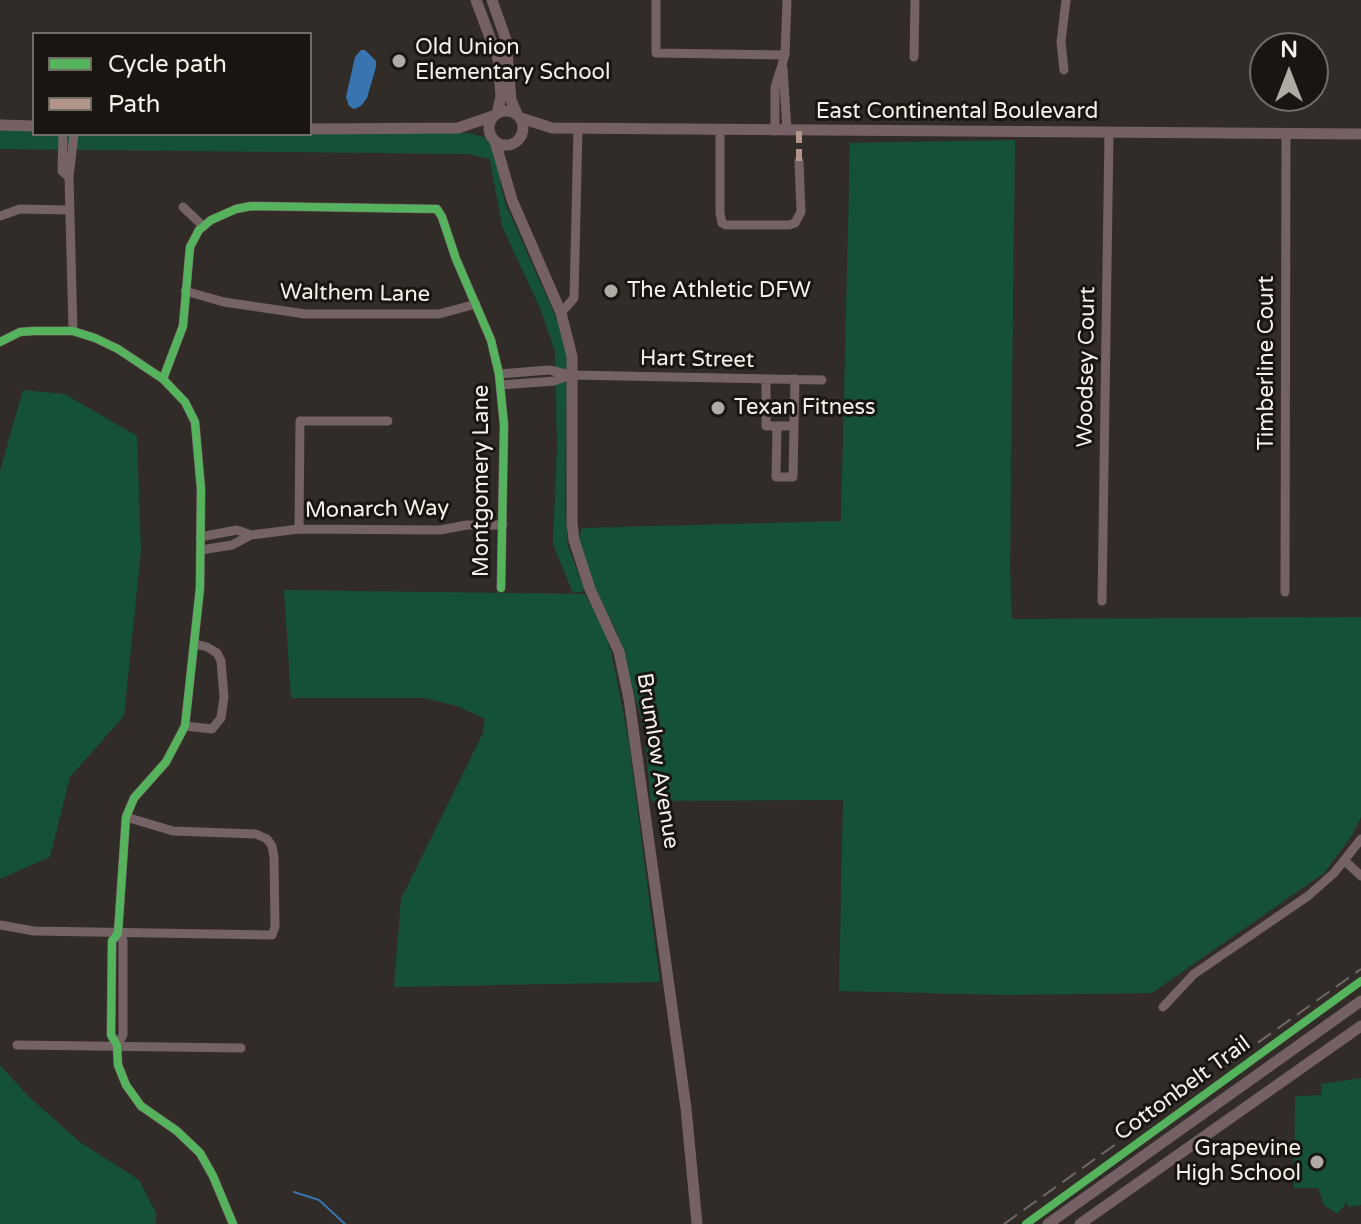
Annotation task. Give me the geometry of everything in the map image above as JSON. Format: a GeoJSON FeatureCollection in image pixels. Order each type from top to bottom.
{"type":"FeatureCollection","features":[{"type":"Feature","properties":{"kind":"main road"},"geometry":{"type":"LineString","coordinates":[[476,0],[498,59],[501,97],[489,127],[494,140]]}},
{"type":"Feature","properties":{"kind":"main road"},"geometry":{"type":"LineString","coordinates":[[312,129],[458,128],[506,145],[518,140],[523,128],[511,100],[506,40],[492,0]]}},
{"type":"Feature","properties":{"kind":"main road"},"geometry":{"type":"LineString","coordinates":[[458,128],[507,110],[519,116]]}},
{"type":"Feature","properties":{"kind":"main road","name":"East Continental Boulevard"},"geometry":{"type":"LineString","coordinates":[[519,116],[552,128]]}},
{"type":"Feature","properties":{"kind":"main road"},"geometry":{"type":"LineString","coordinates":[[0,125],[32,126]]}},
{"type":"Feature","properties":{"kind":"main road","name":"East Continental Boulevard"},"geometry":{"type":"LineString","coordinates":[[518,140],[552,128],[1361,134]]}},
{"type":"Feature","properties":{"kind":"main road","name":"Brumlow Avenue"},"geometry":{"type":"LineString","coordinates":[[494,140],[522,227],[561,313],[572,356],[574,540],[590,589],[619,652],[629,699],[685,1095],[697,1224]]}},
{"type":"Feature","properties":{"kind":"main road","name":"Brumlow Avenue"},"geometry":{"type":"LineString","coordinates":[[508,180],[510,155],[518,140]]}},
{"type":"Feature","properties":{"kind":"main road"},"geometry":{"type":"LineString","coordinates":[[1048,1224],[1361,1001]]}},
{"type":"Feature","properties":{"kind":"main road"},"geometry":{"type":"LineString","coordinates":[[1080,1224],[1361,1026]]}},
{"type":"Feature","properties":{"kind":"street"},"geometry":{"type":"LineString","coordinates":[[656,0],[656,53],[785,55]]}},
{"type":"Feature","properties":{"kind":"street"},"geometry":{"type":"LineString","coordinates":[[781,131],[787,0]]}},
{"type":"Feature","properties":{"kind":"street"},"geometry":{"type":"LineString","coordinates":[[914,57],[915,0]]}},
{"type":"Feature","properties":{"kind":"street"},"geometry":{"type":"LineString","coordinates":[[1064,70],[1061,42],[1066,0]]}},
{"type":"Feature","properties":{"kind":"street"},"geometry":{"type":"LineString","coordinates":[[561,313],[574,298],[578,128]]}},
{"type":"Feature","properties":{"kind":"street"},"geometry":{"type":"LineString","coordinates":[[720,130],[720,213],[722,223],[726,225],[795,223],[801,212],[799,161]]}},
{"type":"Feature","properties":{"kind":"street","name":"Woodsey Court"},"geometry":{"type":"LineString","coordinates":[[1102,601],[1109,133]]}},
{"type":"Feature","properties":{"kind":"street","name":"Timberline Court"},"geometry":{"type":"LineString","coordinates":[[1285,592],[1286,134]]}},
{"type":"Feature","properties":{"kind":"street"},"geometry":{"type":"LineString","coordinates":[[63,136],[62,171],[69,177]]}},
{"type":"Feature","properties":{"kind":"street"},"geometry":{"type":"LineString","coordinates":[[73,331],[69,177],[74,136]]}},
{"type":"Feature","properties":{"kind":"street","name":"Montgomery Lane"},"geometry":{"type":"LineString","coordinates":[[203,226],[221,215],[251,206],[432,208],[440,213],[491,340],[501,385],[501,588]]}},
{"type":"Feature","properties":{"kind":"street"},"geometry":{"type":"LineString","coordinates":[[163,379],[183,326],[192,239],[203,226],[183,207]]}},
{"type":"Feature","properties":{"kind":"street"},"geometry":{"type":"LineString","coordinates":[[0,216],[20,209],[70,210]]}},
{"type":"Feature","properties":{"kind":"street","name":"Walthem Lane"},"geometry":{"type":"LineString","coordinates":[[185,291],[224,302],[305,314],[439,314],[476,304]]}},
{"type":"Feature","properties":{"kind":"street"},"geometry":{"type":"LineString","coordinates":[[0,342],[20,332],[73,331],[95,338],[118,349],[163,379],[185,402],[195,422],[201,489],[201,550],[195,644],[185,726],[166,762],[140,789],[126,817],[118,933],[112,941],[111,1035],[117,1045],[118,1065],[126,1085],[141,1106],[177,1131],[200,1153],[233,1224]]}},
{"type":"Feature","properties":{"kind":"street"},"geometry":{"type":"LineString","coordinates":[[499,374],[549,370],[571,375]]}},
{"type":"Feature","properties":{"kind":"street"},"geometry":{"type":"LineString","coordinates":[[501,385],[554,381],[571,375]]}},
{"type":"Feature","properties":{"kind":"street","name":"Hart Street"},"geometry":{"type":"LineString","coordinates":[[571,375],[822,380]]}},
{"type":"Feature","properties":{"kind":"street"},"geometry":{"type":"LineString","coordinates":[[766,379],[766,426],[794,426]]}},
{"type":"Feature","properties":{"kind":"street"},"geometry":{"type":"LineString","coordinates":[[777,426],[776,477],[793,477],[795,379]]}},
{"type":"Feature","properties":{"kind":"street"},"geometry":{"type":"LineString","coordinates":[[299,529],[300,421],[388,421]]}},
{"type":"Feature","properties":{"kind":"street","name":"Monarch Way"},"geometry":{"type":"LineString","coordinates":[[201,550],[232,545],[251,535],[299,529],[440,530],[467,525],[503,525]]}},
{"type":"Feature","properties":{"kind":"street","name":"Monarch Way"},"geometry":{"type":"LineString","coordinates":[[200,537],[237,530],[251,535]]}},
{"type":"Feature","properties":{"kind":"street"},"geometry":{"type":"LineString","coordinates":[[185,726],[212,729],[221,718],[224,697],[221,661],[217,653],[195,644]]}},
{"type":"Feature","properties":{"kind":"street"},"geometry":{"type":"LineString","coordinates":[[0,925],[34,931],[272,935],[275,927],[274,857],[267,839],[256,834],[173,831],[126,817]]}},
{"type":"Feature","properties":{"kind":"street"},"geometry":{"type":"LineString","coordinates":[[1163,1007],[1194,974],[1308,896],[1361,839]]}},
{"type":"Feature","properties":{"kind":"street"},"geometry":{"type":"LineString","coordinates":[[1344,860],[1361,876]]}},
{"type":"Feature","properties":{"kind":"street"},"geometry":{"type":"LineString","coordinates":[[117,1045],[123,1035],[123,941],[118,933]]}},
{"type":"Feature","properties":{"kind":"street"},"geometry":{"type":"LineString","coordinates":[[112,988],[123,988]]}},
{"type":"Feature","properties":{"kind":"street"},"geometry":{"type":"LineString","coordinates":[[17,1045],[241,1048]]}},
{"type":"Feature","properties":{"kind":"green space"},"geometry":{"type":"Polygon","coordinates":[[[0,130],[32,130],[32,136],[469,133],[493,143],[499,157],[501,188],[506,205],[561,329],[567,354],[565,508],[568,546],[585,591],[573,593],[553,544],[557,448],[555,351],[540,308],[502,226],[490,159],[468,154],[0,149],[0,130]]]}},
{"type":"Feature","properties":{"kind":"green space"},"geometry":{"type":"Polygon","coordinates":[[[1015,140],[1012,619],[1361,617],[1361,817],[1351,837],[1324,873],[1152,993],[1006,995],[839,991],[843,800],[651,801],[644,729],[618,635],[588,573],[579,539],[582,528],[841,521],[850,143],[1015,140]]]}},
{"type":"Feature","properties":{"kind":"green space"},"geometry":{"type":"Polygon","coordinates":[[[23,390],[65,394],[137,436],[141,551],[124,716],[70,777],[50,857],[0,879],[0,471],[23,390]]]}},
{"type":"Feature","properties":{"kind":"green space"},"geometry":{"type":"Polygon","coordinates":[[[284,590],[585,594],[611,651],[628,736],[660,982],[394,987],[401,899],[483,733],[485,719],[457,706],[424,698],[291,698],[284,590]]]}},
{"type":"Feature","properties":{"kind":"green space"},"geometry":{"type":"Polygon","coordinates":[[[0,1065],[29,1097],[80,1142],[139,1180],[156,1213],[156,1224],[0,1224],[0,1065]]]}},
{"type":"Feature","properties":{"kind":"green space"},"geometry":{"type":"Polygon","coordinates":[[[1361,1078],[1361,1205],[1348,1207],[1347,1202],[1337,1214],[1324,1205],[1318,1188],[1294,1188],[1295,1096],[1322,1095],[1321,1084],[1361,1078]]]}},
{"type":"Feature","properties":{"kind":"water"},"geometry":{"type":"Polygon","coordinates":[[[361,50],[376,61],[376,67],[367,98],[354,109],[349,106],[346,97],[355,57],[361,50]]]}},
{"type":"Feature","properties":{"kind":"waterway"},"geometry":{"type":"LineString","coordinates":[[294,1192],[319,1200],[345,1224]]}},
{"type":"Feature","properties":{"kind":"railway"},"geometry":{"type":"LineString","coordinates":[[1004,1224],[1361,969]]}},
{"type":"Feature","properties":{"kind":"marked path"},"geometry":{"type":"LineString","coordinates":[[799,131],[799,161]]}},
{"type":"Feature","properties":{"kind":"cycle path"},"geometry":{"type":"LineString","coordinates":[[163,379],[183,326],[190,247],[199,230],[211,220],[251,206],[437,209],[491,340],[499,374],[504,425],[501,588]]}},
{"type":"Feature","properties":{"kind":"cycle path"},"geometry":{"type":"LineString","coordinates":[[0,342],[20,332],[34,331],[73,331],[95,338],[118,349],[163,379],[185,402],[195,422],[201,489],[200,588],[185,726],[166,762],[134,798],[126,817],[118,933],[112,941],[111,1035],[117,1045],[118,1065],[126,1085],[141,1106],[177,1131],[200,1153],[233,1224]]}},
{"type":"Feature","properties":{"kind":"cycle path","name":"Cottonbelt Trail"},"geometry":{"type":"LineString","coordinates":[[1026,1224],[1361,981]]}},
{"type":"Feature","properties":{"kind":"place","name":"Old Union Elementary School"},"geometry":{"type":"Point","coordinates":[399,61]}},
{"type":"Feature","properties":{"kind":"place","name":"The Athletic DFW"},"geometry":{"type":"Point","coordinates":[611,291]}},
{"type":"Feature","properties":{"kind":"place","name":"Texan Fitness"},"geometry":{"type":"Point","coordinates":[718,408]}},
{"type":"Feature","properties":{"kind":"place","name":"Grapevine High School"},"geometry":{"type":"Point","coordinates":[1317,1162]}}]}
